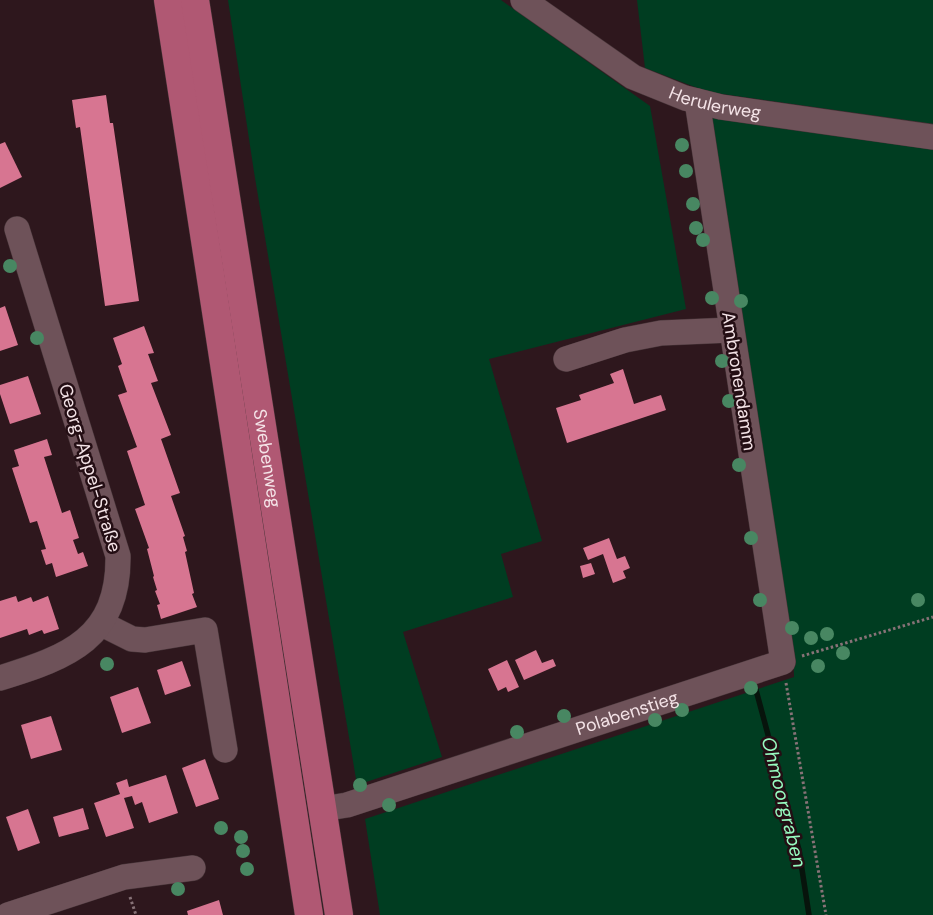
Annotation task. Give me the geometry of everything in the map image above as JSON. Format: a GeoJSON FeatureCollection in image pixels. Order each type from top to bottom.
{"type":"FeatureCollection","features":[{"type":"Feature","properties":{"kind":"main road","name":"Swebenweg"},"geometry":{"type":"LineString","coordinates":[[168,0],[310,915]]}},
{"type":"Feature","properties":{"kind":"main road","name":"Swebenweg"},"geometry":{"type":"LineString","coordinates":[[195,0],[339,915]]}},
{"type":"Feature","properties":{"kind":"street","name":"Herulerweg"},"geometry":{"type":"LineString","coordinates":[[524,0],[632,76],[660,89],[721,107],[933,137]]}},
{"type":"Feature","properties":{"kind":"street","name":"Ambronendamm"},"geometry":{"type":"LineString","coordinates":[[697,101],[782,662]]}},
{"type":"Feature","properties":{"kind":"street","name":"Georg-Appel-Straße"},"geometry":{"type":"LineString","coordinates":[[0,678],[40,666],[64,655],[86,640],[102,624],[111,604],[118,580],[118,556],[16,229]]}},
{"type":"Feature","properties":{"kind":"street"},"geometry":{"type":"LineString","coordinates":[[566,359],[625,340],[661,332],[731,330]]}},
{"type":"Feature","properties":{"kind":"street"},"geometry":{"type":"LineString","coordinates":[[102,624],[132,639],[145,640],[205,630],[225,750]]}},
{"type":"Feature","properties":{"kind":"street","name":"Polabenstieg"},"geometry":{"type":"LineString","coordinates":[[322,809],[347,805],[782,662]]}},
{"type":"Feature","properties":{"kind":"street"},"geometry":{"type":"LineString","coordinates":[[8,915],[124,877],[193,868]]}},
{"type":"Feature","properties":{"kind":"path"},"geometry":{"type":"LineString","coordinates":[[826,915],[782,662],[933,617]]}},
{"type":"Feature","properties":{"kind":"green space"},"geometry":{"type":"Polygon","coordinates":[[[228,0],[501,0],[650,106],[686,309],[489,359],[542,541],[501,554],[513,597],[403,632],[442,757],[357,785],[254,172],[228,0]]]}},
{"type":"Feature","properties":{"kind":"green space"},"geometry":{"type":"Polygon","coordinates":[[[637,0],[933,0],[933,124],[708,92],[645,68],[637,0]]]}},
{"type":"Feature","properties":{"kind":"green space"},"geometry":{"type":"Polygon","coordinates":[[[709,116],[933,145],[933,915],[380,915],[365,819],[794,677],[793,644],[709,116]]]}},
{"type":"Feature","properties":{"kind":"building"},"geometry":{"type":"Polygon","coordinates":[[[106,95],[110,123],[113,123],[139,301],[105,306],[80,127],[76,128],[72,100],[106,95]]]}},
{"type":"Feature","properties":{"kind":"building"},"geometry":{"type":"Polygon","coordinates":[[[5,142],[22,177],[0,188],[0,144],[5,142]]]}},
{"type":"Feature","properties":{"kind":"building"},"geometry":{"type":"Polygon","coordinates":[[[5,306],[18,345],[0,351],[0,308],[5,306]]]}},
{"type":"Feature","properties":{"kind":"building"},"geometry":{"type":"Polygon","coordinates":[[[144,326],[154,353],[148,354],[158,381],[151,383],[171,435],[161,439],[180,493],[171,496],[185,536],[183,537],[187,551],[185,552],[194,593],[192,594],[197,607],[161,619],[157,605],[160,604],[155,591],[157,590],[147,549],[149,548],[135,509],[145,505],[127,451],[137,447],[118,395],[127,392],[118,366],[122,364],[113,338],[144,326]]]}},
{"type":"Feature","properties":{"kind":"building"},"geometry":{"type":"Polygon","coordinates":[[[623,369],[634,404],[661,395],[666,410],[567,443],[556,408],[581,400],[579,395],[614,383],[610,374],[623,369]]]}},
{"type":"Feature","properties":{"kind":"building"},"geometry":{"type":"Polygon","coordinates":[[[28,376],[41,414],[10,424],[0,394],[0,385],[28,376]]]}},
{"type":"Feature","properties":{"kind":"building"},"geometry":{"type":"Polygon","coordinates":[[[47,439],[52,455],[44,457],[62,513],[70,510],[79,538],[73,540],[78,554],[83,552],[88,566],[56,577],[52,563],[46,565],[41,550],[46,549],[37,521],[30,523],[12,468],[19,466],[14,450],[47,439]]]}},
{"type":"Feature","properties":{"kind":"building"},"geometry":{"type":"Polygon","coordinates":[[[609,538],[617,559],[625,556],[630,568],[623,571],[626,578],[613,583],[603,554],[588,560],[583,548],[609,538]]]}},
{"type":"Feature","properties":{"kind":"building"},"geometry":{"type":"Polygon","coordinates":[[[591,563],[595,574],[583,578],[580,566],[591,563]]]}},
{"type":"Feature","properties":{"kind":"building"},"geometry":{"type":"Polygon","coordinates":[[[16,596],[18,602],[31,597],[33,602],[48,596],[59,629],[44,634],[42,630],[29,635],[27,629],[0,638],[0,601],[16,596]]]}},
{"type":"Feature","properties":{"kind":"building"},"geometry":{"type":"Polygon","coordinates":[[[536,650],[542,663],[553,659],[556,666],[524,680],[515,660],[536,650]]]}},
{"type":"Feature","properties":{"kind":"building"},"geometry":{"type":"Polygon","coordinates":[[[507,660],[519,687],[508,692],[506,687],[498,691],[488,669],[507,660]]]}},
{"type":"Feature","properties":{"kind":"building"},"geometry":{"type":"Polygon","coordinates":[[[182,661],[191,686],[165,695],[157,670],[182,661]]]}},
{"type":"Feature","properties":{"kind":"building"},"geometry":{"type":"Polygon","coordinates":[[[138,687],[151,723],[122,733],[110,697],[138,687]]]}},
{"type":"Feature","properties":{"kind":"building"},"geometry":{"type":"Polygon","coordinates":[[[51,716],[62,750],[31,759],[21,725],[51,716]]]}},
{"type":"Feature","properties":{"kind":"building"},"geometry":{"type":"Polygon","coordinates":[[[205,759],[219,799],[196,807],[182,768],[205,759]]]}},
{"type":"Feature","properties":{"kind":"building"},"geometry":{"type":"Polygon","coordinates":[[[166,775],[178,813],[149,823],[142,802],[135,805],[132,796],[124,798],[134,828],[106,837],[94,803],[120,794],[116,783],[127,779],[129,787],[166,775]]]}},
{"type":"Feature","properties":{"kind":"building"},"geometry":{"type":"Polygon","coordinates":[[[83,808],[89,829],[59,837],[53,817],[83,808]]]}},
{"type":"Feature","properties":{"kind":"building"},"geometry":{"type":"Polygon","coordinates":[[[28,809],[40,843],[18,851],[6,817],[28,809]]]}},
{"type":"Feature","properties":{"kind":"building"},"geometry":{"type":"Polygon","coordinates":[[[219,900],[223,915],[188,915],[187,911],[219,900]]]}},
{"type":"Feature","properties":{"kind":"waterway","name":"Ohmoorgraben"},"geometry":{"type":"LineString","coordinates":[[756,690],[799,850],[809,915]]}}]}
